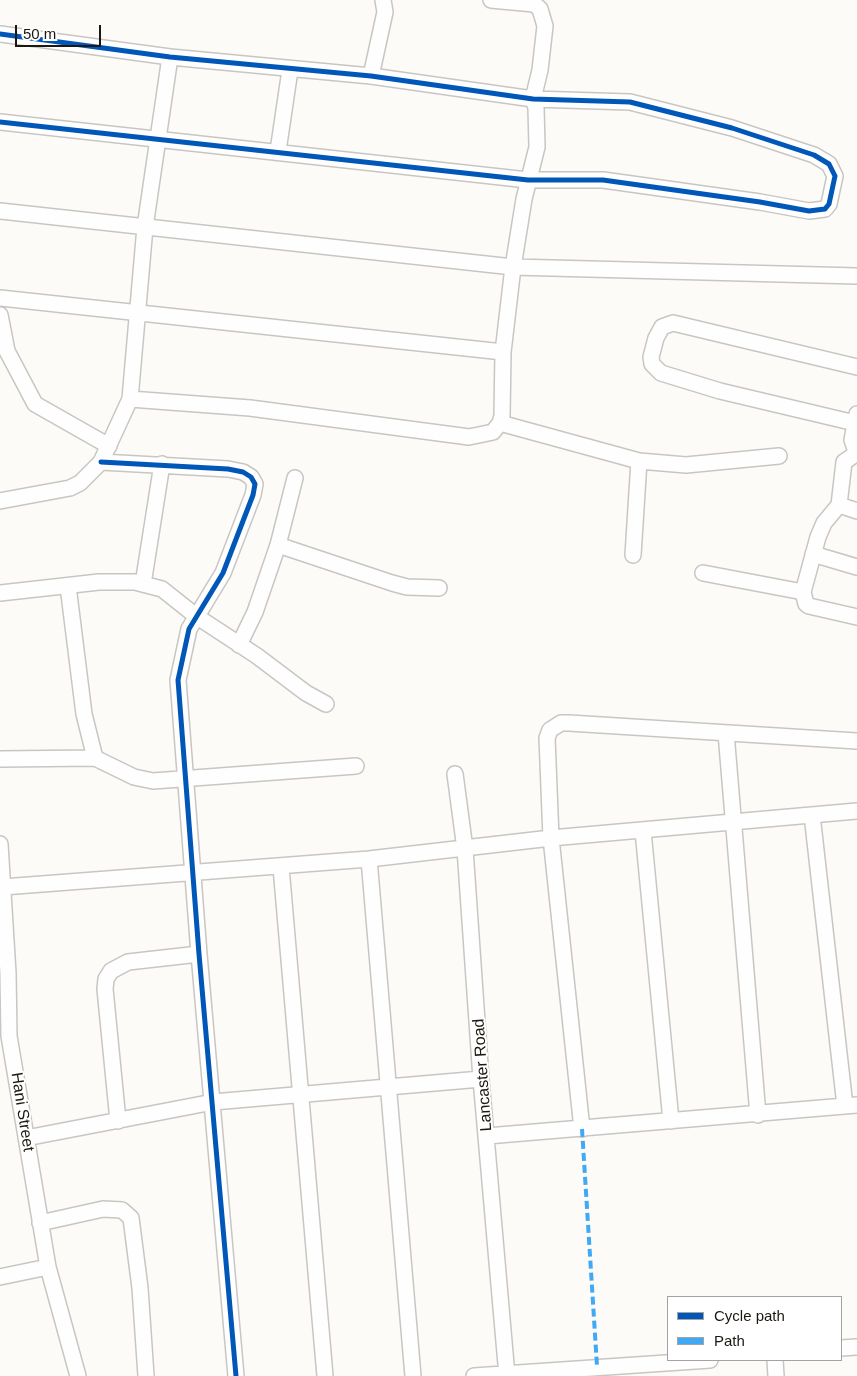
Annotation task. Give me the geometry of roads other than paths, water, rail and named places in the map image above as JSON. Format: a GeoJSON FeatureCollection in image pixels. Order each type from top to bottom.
{"type":"FeatureCollection","features":[{"type":"Feature","properties":{"kind":"street"},"geometry":{"type":"LineString","coordinates":[[371,76],[384,6],[395,0]]}},
{"type":"Feature","properties":{"kind":"street"},"geometry":{"type":"LineString","coordinates":[[130,400],[267,410],[469,437],[493,432],[500,423],[502,352],[513,266],[528,180],[538,147],[536,108],[533,99],[544,45],[544,17],[540,9],[534,4],[491,0]]}},
{"type":"Feature","properties":{"kind":"street"},"geometry":{"type":"LineString","coordinates":[[0,34],[170,57],[290,70],[371,76],[533,99],[630,102],[732,128],[814,155],[829,164],[835,176],[829,204],[825,209],[818,212],[603,180],[528,180],[278,151],[157,140],[0,122]]}},
{"type":"Feature","properties":{"kind":"street"},"geometry":{"type":"LineString","coordinates":[[0,501],[70,488],[88,477],[101,462],[130,400],[145,227],[170,57]]}},
{"type":"Feature","properties":{"kind":"street"},"geometry":{"type":"LineString","coordinates":[[278,151],[290,70]]}},
{"type":"Feature","properties":{"kind":"street"},"geometry":{"type":"LineString","coordinates":[[0,211],[513,266],[857,276]]}},
{"type":"Feature","properties":{"kind":"street"},"geometry":{"type":"LineString","coordinates":[[0,298],[502,352]]}},
{"type":"Feature","properties":{"kind":"street"},"geometry":{"type":"LineString","coordinates":[[0,315],[7,351],[35,404],[109,446]]}},
{"type":"Feature","properties":{"kind":"street"},"geometry":{"type":"LineString","coordinates":[[857,367],[673,323],[662,327],[656,338],[651,357],[652,364],[661,373],[720,391],[856,418],[852,440],[857,453],[844,462],[839,505],[824,523],[803,592],[806,604],[810,606],[857,617]]}},
{"type":"Feature","properties":{"kind":"street"},"geometry":{"type":"LineString","coordinates":[[500,423],[639,461],[686,465],[779,456]]}},
{"type":"Feature","properties":{"kind":"street"},"geometry":{"type":"LineString","coordinates":[[633,555],[639,461]]}},
{"type":"Feature","properties":{"kind":"street"},"geometry":{"type":"LineString","coordinates":[[101,462],[162,464],[243,472],[251,477],[254,484],[253,495],[223,573],[196,616],[184,641],[178,680],[187,780],[192,872],[236,1376]]}},
{"type":"Feature","properties":{"kind":"street"},"geometry":{"type":"LineString","coordinates":[[143,584],[162,464]]}},
{"type":"Feature","properties":{"kind":"street"},"geometry":{"type":"LineString","coordinates":[[239,645],[255,612],[278,544],[295,478]]}},
{"type":"Feature","properties":{"kind":"street"},"geometry":{"type":"LineString","coordinates":[[839,505],[857,511]]}},
{"type":"Feature","properties":{"kind":"street"},"geometry":{"type":"LineString","coordinates":[[278,544],[384,581],[407,586],[439,588]]}},
{"type":"Feature","properties":{"kind":"street"},"geometry":{"type":"LineString","coordinates":[[813,554],[857,567]]}},
{"type":"Feature","properties":{"kind":"street"},"geometry":{"type":"LineString","coordinates":[[703,573],[803,592]]}},
{"type":"Feature","properties":{"kind":"street"},"geometry":{"type":"LineString","coordinates":[[0,593],[113,582],[143,584],[162,589],[171,594],[196,616],[306,693],[326,704]]}},
{"type":"Feature","properties":{"kind":"street"},"geometry":{"type":"LineString","coordinates":[[68,586],[84,714],[95,758]]}},
{"type":"Feature","properties":{"kind":"street"},"geometry":{"type":"LineString","coordinates":[[582,1129],[551,838],[547,738],[550,730],[555,726],[570,723],[857,741]]}},
{"type":"Feature","properties":{"kind":"street"},"geometry":{"type":"LineString","coordinates":[[726,733],[758,1115]]}},
{"type":"Feature","properties":{"kind":"street"},"geometry":{"type":"LineString","coordinates":[[0,759],[95,758],[144,780],[187,780],[356,766]]}},
{"type":"Feature","properties":{"kind":"street","name":"Lancaster Road"},"geometry":{"type":"LineString","coordinates":[[455,774],[465,849],[481,1078],[507,1374]]}},
{"type":"Feature","properties":{"kind":"street"},"geometry":{"type":"LineString","coordinates":[[3,887],[281,867],[465,849],[551,838],[733,821],[857,812]]}},
{"type":"Feature","properties":{"kind":"street"},"geometry":{"type":"LineString","coordinates":[[487,1136],[851,1106],[812,815]]}},
{"type":"Feature","properties":{"kind":"street"},"geometry":{"type":"LineString","coordinates":[[642,831],[671,1122]]}},
{"type":"Feature","properties":{"kind":"street","name":"Hani Street"},"geometry":{"type":"LineString","coordinates":[[0,844],[3,887],[5,1037],[26,1138],[48,1267],[78,1376]]}},
{"type":"Feature","properties":{"kind":"street"},"geometry":{"type":"LineString","coordinates":[[369,859],[386,1087],[413,1376]]}},
{"type":"Feature","properties":{"kind":"street"},"geometry":{"type":"LineString","coordinates":[[281,867],[325,1376]]}},
{"type":"Feature","properties":{"kind":"street"},"geometry":{"type":"LineString","coordinates":[[118,1120],[105,989],[106,979],[111,971],[128,962],[199,954]]}},
{"type":"Feature","properties":{"kind":"street"},"geometry":{"type":"LineString","coordinates":[[26,1138],[213,1102],[481,1078]]}},
{"type":"Feature","properties":{"kind":"street"},"geometry":{"type":"LineString","coordinates":[[40,1223],[103,1209],[122,1210],[131,1218],[140,1288],[146,1376]]}},
{"type":"Feature","properties":{"kind":"street"},"geometry":{"type":"LineString","coordinates":[[0,1277],[48,1267]]}},
{"type":"Feature","properties":{"kind":"street"},"geometry":{"type":"LineString","coordinates":[[842,1348],[857,1347]]}},
{"type":"Feature","properties":{"kind":"street"},"geometry":{"type":"LineString","coordinates":[[474,1376],[598,1371],[700,1361]]}},
{"type":"Feature","properties":{"kind":"street"},"geometry":{"type":"LineString","coordinates":[[775,1361],[776,1376]]}}]}
